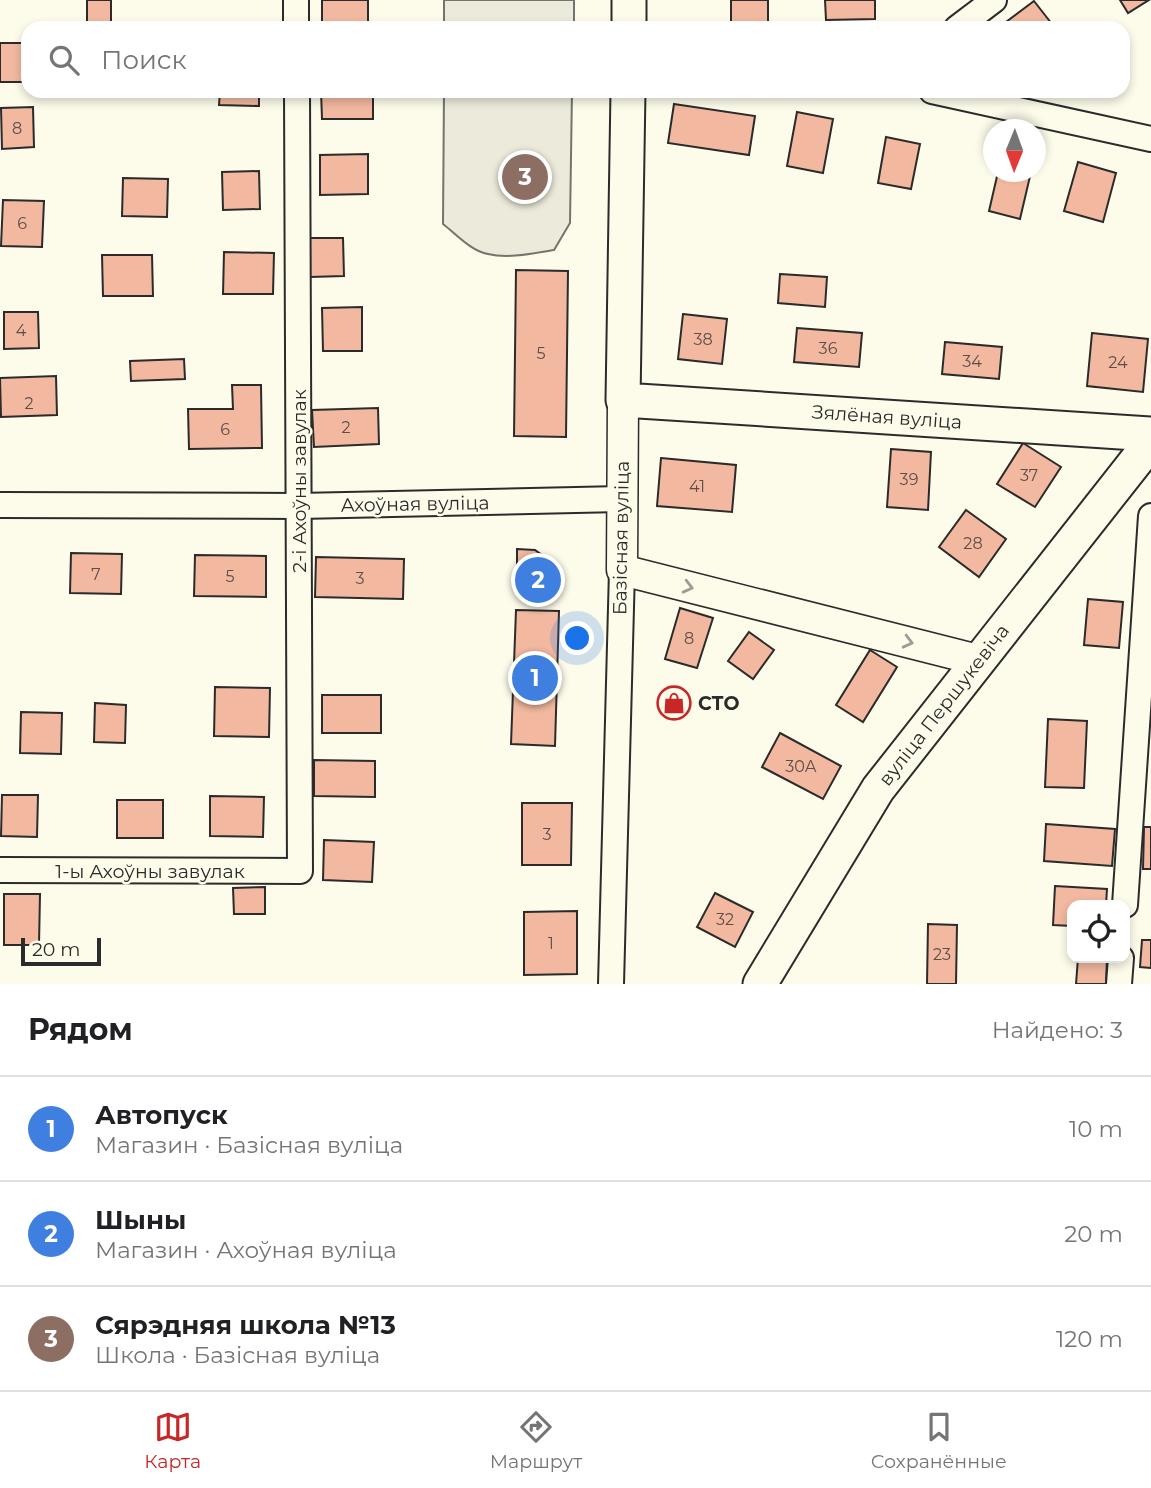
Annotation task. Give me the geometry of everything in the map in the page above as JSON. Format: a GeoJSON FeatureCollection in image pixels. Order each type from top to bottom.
{"type":"FeatureCollection","features":[{"type":"Feature","properties":{"kind":"main road"},"geometry":{"type":"LineString","coordinates":[[629,0],[629,21]]}},
{"type":"Feature","properties":{"kind":"main road","name":"Базісная вуліца"},"geometry":{"type":"LineString","coordinates":[[623,400],[628,98]]}},
{"type":"Feature","properties":{"kind":"main road","name":"Зялёная вуліца"},"geometry":{"type":"LineString","coordinates":[[623,400],[1151,434]]}},
{"type":"Feature","properties":{"kind":"main road","name":"вуліца Першукевіча"},"geometry":{"type":"LineString","coordinates":[[760,984],[878,789],[1151,442]]}},
{"type":"Feature","properties":{"kind":"street"},"geometry":{"type":"LineString","coordinates":[[296,0],[296,21]]}},
{"type":"Feature","properties":{"kind":"street"},"geometry":{"type":"LineString","coordinates":[[966,21],[994,0]]}},
{"type":"Feature","properties":{"kind":"street","name":"2-і Ахоўны завулак"},"geometry":{"type":"LineString","coordinates":[[297,98],[300,871]]}},
{"type":"Feature","properties":{"kind":"street"},"geometry":{"type":"LineString","coordinates":[[964,98],[1151,139]]}},
{"type":"Feature","properties":{"kind":"street","name":"Базісная вуліца"},"geometry":{"type":"LineString","coordinates":[[611,984],[622,570],[623,400]]}},
{"type":"Feature","properties":{"kind":"street","name":"Ахоўная вуліца"},"geometry":{"type":"LineString","coordinates":[[0,505],[299,506],[621,499]]}},
{"type":"Feature","properties":{"kind":"street"},"geometry":{"type":"LineString","coordinates":[[1125,900],[1151,516]]}},
{"type":"Feature","properties":{"kind":"street"},"geometry":{"type":"LineString","coordinates":[[622,570],[978,660]]}},
{"type":"Feature","properties":{"kind":"street","name":"1-ы Ахоўны завулак"},"geometry":{"type":"LineString","coordinates":[[0,870],[300,871]]}},
{"type":"Feature","properties":{"kind":"street"},"geometry":{"type":"LineString","coordinates":[[1119,984],[1121,963]]}},
{"type":"Feature","properties":{"kind":"shaded area"},"geometry":{"type":"Polygon","coordinates":[[[444,0],[574,0],[574,21],[444,21],[444,0]]]}},
{"type":"Feature","properties":{"kind":"shaded area"},"geometry":{"type":"Polygon","coordinates":[[[444,98],[572,98],[570,223],[554,250],[513,256],[488,254],[470,246],[443,224],[444,98]]]}},
{"type":"Feature","properties":{"kind":"building"},"geometry":{"type":"Polygon","coordinates":[[[87,0],[111,0],[111,21],[87,21],[87,0]]]}},
{"type":"Feature","properties":{"kind":"building"},"geometry":{"type":"Polygon","coordinates":[[[322,0],[368,0],[368,21],[322,21],[322,0]]]}},
{"type":"Feature","properties":{"kind":"building"},"geometry":{"type":"Polygon","coordinates":[[[731,0],[768,0],[768,21],[731,21],[731,0]]]}},
{"type":"Feature","properties":{"kind":"building"},"geometry":{"type":"Polygon","coordinates":[[[825,0],[875,0],[875,19],[826,20],[825,0]]]}},
{"type":"Feature","properties":{"kind":"building"},"geometry":{"type":"Polygon","coordinates":[[[1120,0],[1149,0],[1128,13],[1120,0]]]}},
{"type":"Feature","properties":{"kind":"building"},"geometry":{"type":"Polygon","coordinates":[[[1034,1],[1050,21],[1007,21],[1034,1]]]}},
{"type":"Feature","properties":{"kind":"building"},"geometry":{"type":"Polygon","coordinates":[[[0,43],[21,43],[21,82],[0,82],[0,43]]]}},
{"type":"Feature","properties":{"kind":"building"},"geometry":{"type":"Polygon","coordinates":[[[220,98],[259,98],[259,106],[219,105],[220,98]]]}},
{"type":"Feature","properties":{"kind":"building"},"geometry":{"type":"Polygon","coordinates":[[[321,98],[373,98],[373,119],[322,119],[321,98]]]}},
{"type":"Feature","properties":{"kind":"building"},"geometry":{"type":"Polygon","coordinates":[[[674,104],[755,116],[749,155],[668,143],[674,104]]]}},
{"type":"Feature","properties":{"kind":"building"},"geometry":{"type":"Polygon","coordinates":[[[33,107],[34,147],[2,149],[1,108],[33,107]]]}},
{"type":"Feature","properties":{"kind":"building"},"geometry":{"type":"Polygon","coordinates":[[[797,112],[833,119],[823,173],[787,166],[797,112]]]}},
{"type":"Feature","properties":{"kind":"building"},"geometry":{"type":"Polygon","coordinates":[[[886,137],[920,144],[911,189],[878,183],[886,137]]]}},
{"type":"Feature","properties":{"kind":"building"},"geometry":{"type":"Polygon","coordinates":[[[368,154],[368,194],[320,195],[320,155],[368,154]]]}},
{"type":"Feature","properties":{"kind":"building"},"geometry":{"type":"Polygon","coordinates":[[[1078,162],[1116,173],[1103,222],[1064,211],[1078,162]]]}},
{"type":"Feature","properties":{"kind":"building"},"geometry":{"type":"Polygon","coordinates":[[[259,171],[260,209],[223,210],[222,172],[259,171]]]}},
{"type":"Feature","properties":{"kind":"building"},"geometry":{"type":"Polygon","coordinates":[[[123,178],[168,179],[167,217],[122,216],[123,178]]]}},
{"type":"Feature","properties":{"kind":"building"},"geometry":{"type":"Polygon","coordinates":[[[996,182],[1029,182],[1020,219],[989,211],[996,182]]]}},
{"type":"Feature","properties":{"kind":"building"},"geometry":{"type":"Polygon","coordinates":[[[3,200],[44,201],[42,247],[1,246],[3,200]]]}},
{"type":"Feature","properties":{"kind":"building"},"geometry":{"type":"Polygon","coordinates":[[[309,238],[343,238],[344,276],[310,277],[309,238]]]}},
{"type":"Feature","properties":{"kind":"building"},"geometry":{"type":"Polygon","coordinates":[[[224,252],[274,253],[273,294],[223,294],[224,252]]]}},
{"type":"Feature","properties":{"kind":"building"},"geometry":{"type":"Polygon","coordinates":[[[102,255],[152,255],[153,296],[103,296],[102,255]]]}},
{"type":"Feature","properties":{"kind":"building"},"geometry":{"type":"Polygon","coordinates":[[[516,270],[568,271],[566,437],[514,436],[516,270]]]}},
{"type":"Feature","properties":{"kind":"building"},"geometry":{"type":"Polygon","coordinates":[[[780,274],[827,277],[825,307],[778,303],[780,274]]]}},
{"type":"Feature","properties":{"kind":"building"},"geometry":{"type":"Polygon","coordinates":[[[362,307],[362,351],[323,351],[322,308],[362,307]]]}},
{"type":"Feature","properties":{"kind":"building"},"geometry":{"type":"Polygon","coordinates":[[[4,312],[38,312],[39,348],[4,349],[4,312]]]}},
{"type":"Feature","properties":{"kind":"building"},"geometry":{"type":"Polygon","coordinates":[[[683,314],[727,319],[722,364],[678,359],[683,314]]]}},
{"type":"Feature","properties":{"kind":"building"},"geometry":{"type":"Polygon","coordinates":[[[797,328],[862,333],[859,367],[794,362],[797,328]]]}},
{"type":"Feature","properties":{"kind":"building"},"geometry":{"type":"Polygon","coordinates":[[[1092,333],[1148,339],[1143,392],[1087,386],[1092,333]]]}},
{"type":"Feature","properties":{"kind":"building"},"geometry":{"type":"Polygon","coordinates":[[[945,342],[1002,347],[999,379],[942,374],[945,342]]]}},
{"type":"Feature","properties":{"kind":"building"},"geometry":{"type":"Polygon","coordinates":[[[184,359],[185,379],[131,381],[130,361],[184,359]]]}},
{"type":"Feature","properties":{"kind":"building"},"geometry":{"type":"Polygon","coordinates":[[[56,376],[57,415],[1,417],[0,378],[56,376]]]}},
{"type":"Feature","properties":{"kind":"building"},"geometry":{"type":"Polygon","coordinates":[[[232,385],[261,385],[262,448],[189,449],[188,409],[233,409],[232,385]]]}},
{"type":"Feature","properties":{"kind":"building"},"geometry":{"type":"Polygon","coordinates":[[[378,408],[379,444],[314,447],[312,410],[378,408]]]}},
{"type":"Feature","properties":{"kind":"building"},"geometry":{"type":"Polygon","coordinates":[[[1023,443],[1061,467],[1035,507],[997,484],[1023,443]]]}},
{"type":"Feature","properties":{"kind":"building"},"geometry":{"type":"Polygon","coordinates":[[[891,449],[931,452],[928,510],[887,507],[891,449]]]}},
{"type":"Feature","properties":{"kind":"building"},"geometry":{"type":"Polygon","coordinates":[[[661,458],[736,465],[732,512],[657,506],[661,458]]]}},
{"type":"Feature","properties":{"kind":"building"},"geometry":{"type":"Polygon","coordinates":[[[966,510],[1006,539],[979,577],[939,547],[966,510]]]}},
{"type":"Feature","properties":{"kind":"building"},"geometry":{"type":"Polygon","coordinates":[[[517,549],[535,550],[560,568],[560,594],[517,593],[517,549]]]}},
{"type":"Feature","properties":{"kind":"building"},"geometry":{"type":"Polygon","coordinates":[[[71,553],[122,554],[121,594],[70,593],[71,553]]]}},
{"type":"Feature","properties":{"kind":"building"},"geometry":{"type":"Polygon","coordinates":[[[195,555],[266,556],[266,597],[194,596],[195,555]]]}},
{"type":"Feature","properties":{"kind":"building"},"geometry":{"type":"Polygon","coordinates":[[[316,557],[404,559],[403,599],[315,597],[316,557]]]}},
{"type":"Feature","properties":{"kind":"building"},"geometry":{"type":"Polygon","coordinates":[[[1088,599],[1123,602],[1119,648],[1084,645],[1088,599]]]}},
{"type":"Feature","properties":{"kind":"building"},"geometry":{"type":"Polygon","coordinates":[[[680,608],[713,618],[697,668],[665,659],[680,608]]]}},
{"type":"Feature","properties":{"kind":"building"},"geometry":{"type":"Polygon","coordinates":[[[516,610],[559,611],[555,746],[511,744],[516,610]]]}},
{"type":"Feature","properties":{"kind":"building"},"geometry":{"type":"Polygon","coordinates":[[[749,632],[774,650],[753,679],[728,661],[749,632]]]}},
{"type":"Feature","properties":{"kind":"building"},"geometry":{"type":"Polygon","coordinates":[[[870,650],[897,667],[863,722],[836,705],[870,650]]]}},
{"type":"Feature","properties":{"kind":"building"},"geometry":{"type":"Polygon","coordinates":[[[215,687],[270,688],[269,737],[214,736],[215,687]]]}},
{"type":"Feature","properties":{"kind":"building"},"geometry":{"type":"Polygon","coordinates":[[[322,695],[381,695],[381,733],[322,733],[322,695]]]}},
{"type":"Feature","properties":{"kind":"building"},"geometry":{"type":"Polygon","coordinates":[[[95,703],[126,705],[125,743],[94,742],[95,703]]]}},
{"type":"Feature","properties":{"kind":"building"},"geometry":{"type":"Polygon","coordinates":[[[21,712],[62,713],[61,754],[20,753],[21,712]]]}},
{"type":"Feature","properties":{"kind":"building"},"geometry":{"type":"Polygon","coordinates":[[[1048,719],[1087,721],[1084,788],[1045,787],[1048,719]]]}},
{"type":"Feature","properties":{"kind":"building"},"geometry":{"type":"Polygon","coordinates":[[[780,733],[841,766],[823,799],[762,767],[780,733]]]}},
{"type":"Feature","properties":{"kind":"building"},"geometry":{"type":"Polygon","coordinates":[[[314,760],[375,761],[375,797],[314,796],[314,760]]]}},
{"type":"Feature","properties":{"kind":"building"},"geometry":{"type":"Polygon","coordinates":[[[2,795],[38,795],[37,837],[1,836],[2,795]]]}},
{"type":"Feature","properties":{"kind":"building"},"geometry":{"type":"Polygon","coordinates":[[[210,796],[264,797],[263,837],[210,836],[210,796]]]}},
{"type":"Feature","properties":{"kind":"building"},"geometry":{"type":"Polygon","coordinates":[[[117,800],[163,800],[163,838],[117,838],[117,800]]]}},
{"type":"Feature","properties":{"kind":"building"},"geometry":{"type":"Polygon","coordinates":[[[522,803],[572,803],[571,865],[522,865],[522,803]]]}},
{"type":"Feature","properties":{"kind":"building"},"geometry":{"type":"Polygon","coordinates":[[[1046,824],[1115,829],[1112,866],[1044,861],[1046,824]]]}},
{"type":"Feature","properties":{"kind":"building"},"geometry":{"type":"Polygon","coordinates":[[[1144,827],[1151,827],[1151,869],[1143,869],[1144,827]]]}},
{"type":"Feature","properties":{"kind":"building"},"geometry":{"type":"Polygon","coordinates":[[[324,840],[374,842],[372,882],[323,880],[324,840]]]}},
{"type":"Feature","properties":{"kind":"building"},"geometry":{"type":"Polygon","coordinates":[[[1055,886],[1107,889],[1106,900],[1067,900],[1067,926],[1053,925],[1055,886]]]}},
{"type":"Feature","properties":{"kind":"building"},"geometry":{"type":"Polygon","coordinates":[[[265,887],[265,914],[234,914],[233,888],[265,887]]]}},
{"type":"Feature","properties":{"kind":"building"},"geometry":{"type":"Polygon","coordinates":[[[715,893],[753,912],[735,947],[697,927],[715,893]]]}},
{"type":"Feature","properties":{"kind":"building"},"geometry":{"type":"Polygon","coordinates":[[[4,894],[40,894],[39,945],[4,945],[4,894]]]}},
{"type":"Feature","properties":{"kind":"building"},"geometry":{"type":"Polygon","coordinates":[[[577,911],[577,974],[524,975],[524,912],[577,911]]]}},
{"type":"Feature","properties":{"kind":"building"},"geometry":{"type":"Polygon","coordinates":[[[928,924],[957,925],[956,984],[927,984],[928,924]]]}},
{"type":"Feature","properties":{"kind":"building"},"geometry":{"type":"Polygon","coordinates":[[[1142,940],[1151,940],[1151,968],[1140,967],[1142,940]]]}},
{"type":"Feature","properties":{"kind":"building"},"geometry":{"type":"Polygon","coordinates":[[[1078,963],[1107,963],[1106,984],[1076,984],[1078,963]]]}},
{"type":"Feature","properties":{"kind":"place","name":"Сярэдняя школа №13"},"geometry":{"type":"Point","coordinates":[525,177]}},
{"type":"Feature","properties":{"kind":"place","name":"Шыны"},"geometry":{"type":"Point","coordinates":[538,580]}},
{"type":"Feature","properties":{"kind":"place","name":"Автопуск"},"geometry":{"type":"Point","coordinates":[535,678]}},
{"type":"Feature","properties":{"kind":"place","name":"СТО"},"geometry":{"type":"Point","coordinates":[674,703]}}]}
